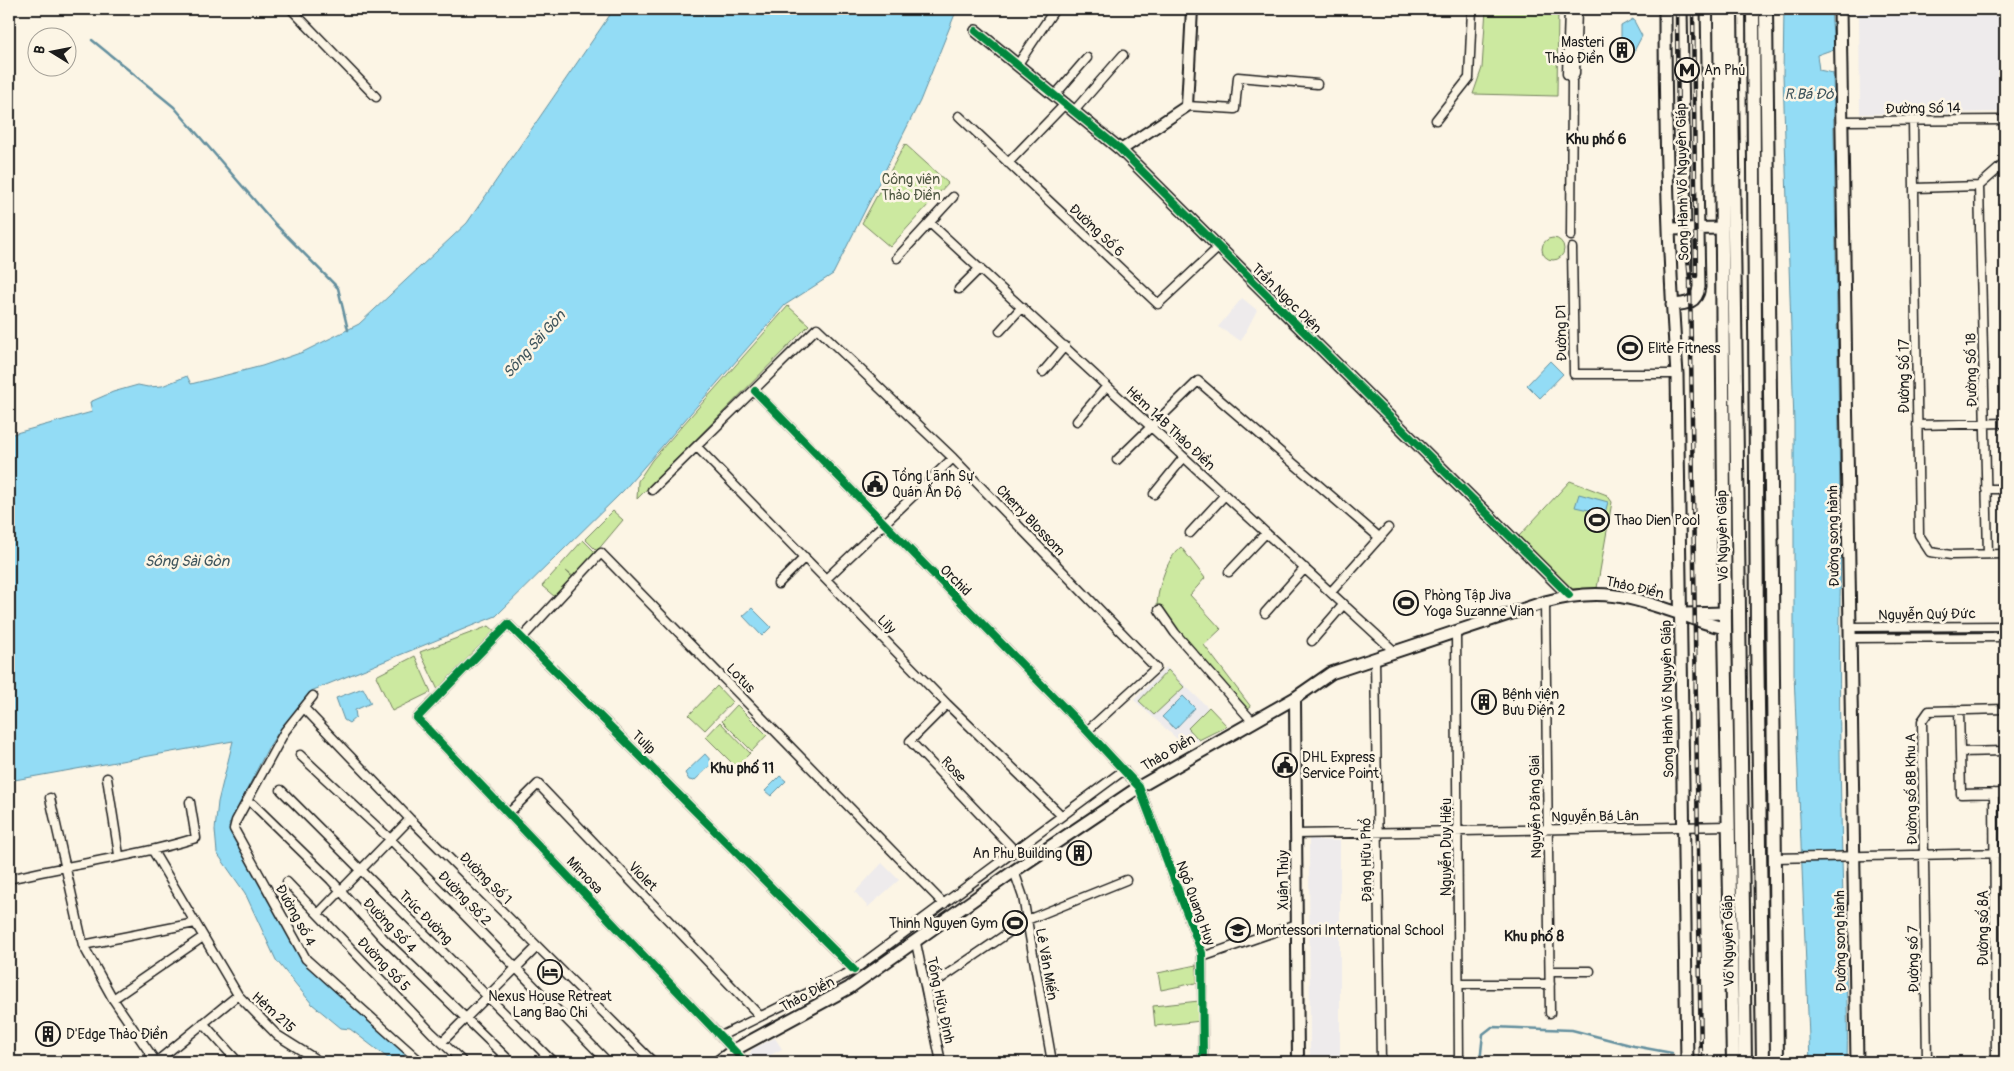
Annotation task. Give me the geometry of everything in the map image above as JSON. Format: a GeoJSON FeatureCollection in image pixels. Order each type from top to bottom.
{"type":"FeatureCollection","features":[{"type":"Feature","properties":{"kind":"highway","name":"Võ Nguyên Giáp"},"geometry":{"type":"LineString","coordinates":[[1720,9],[1725,628],[1733,1062]]}},
{"type":"Feature","properties":{"kind":"highway","name":"Võ Nguyên Giáp"},"geometry":{"type":"LineString","coordinates":[[1731,9],[1745,1062]]}},
{"type":"Feature","properties":{"kind":"highway"},"geometry":{"type":"LineString","coordinates":[[1753,9],[1757,633],[1764,1062]]}},
{"type":"Feature","properties":{"kind":"highway"},"geometry":{"type":"LineString","coordinates":[[1766,9],[1777,1062]]}},
{"type":"Feature","properties":{"kind":"main road","name":"Song Hành Võ Nguyên Giáp"},"geometry":{"type":"LineString","coordinates":[[1665,9],[1665,118],[1672,305],[1677,374],[1687,1062]]}},
{"type":"Feature","properties":{"kind":"main road","name":"Song Hành Võ Nguyên Giáp"},"geometry":{"type":"LineString","coordinates":[[1672,305],[1690,303],[1698,292],[1694,9]]}},
{"type":"Feature","properties":{"kind":"main road","name":"Đường song hành"},"geometry":{"type":"LineString","coordinates":[[1840,9],[1850,633],[1849,856],[1856,1062]]}},
{"type":"Feature","properties":{"kind":"main road"},"geometry":{"type":"LineString","coordinates":[[1669,229],[1722,228]]}},
{"type":"Feature","properties":{"kind":"main road","name":"Thảo Điền"},"geometry":{"type":"LineString","coordinates":[[718,1062],[734,1050],[849,988],[1014,871],[1139,786],[1252,720],[1295,698],[1331,673],[1568,596],[1601,593],[1616,595],[1681,614],[1708,625],[1725,628]]}},
{"type":"Feature","properties":{"kind":"main road","name":"Thảo Điền"},"geometry":{"type":"LineString","coordinates":[[1681,614],[1725,613]]}},
{"type":"Feature","properties":{"kind":"street"},"geometry":{"type":"LineString","coordinates":[[291,9],[376,97]]}},
{"type":"Feature","properties":{"kind":"street"},"geometry":{"type":"LineString","coordinates":[[1018,64],[1055,9]]}},
{"type":"Feature","properties":{"kind":"street"},"geometry":{"type":"LineString","coordinates":[[1187,106],[1192,9]]}},
{"type":"Feature","properties":{"kind":"street"},"geometry":{"type":"LineString","coordinates":[[1436,120],[1469,78],[1472,9]]}},
{"type":"Feature","properties":{"kind":"street"},"geometry":{"type":"LineString","coordinates":[[1569,9],[1567,74],[1572,79]]}},
{"type":"Feature","properties":{"kind":"street"},"geometry":{"type":"LineString","coordinates":[[1571,236],[1572,79],[1575,74],[1577,9]]}},
{"type":"Feature","properties":{"kind":"street","name":"Trần Ngọc Diện"},"geometry":{"type":"LineString","coordinates":[[976,31],[1056,94],[1121,150],[1568,596]]}},
{"type":"Feature","properties":{"kind":"street"},"geometry":{"type":"LineString","coordinates":[[1074,111],[1122,55]]}},
{"type":"Feature","properties":{"kind":"street"},"geometry":{"type":"LineString","coordinates":[[1056,94],[1087,58]]}},
{"type":"Feature","properties":{"kind":"street"},"geometry":{"type":"LineString","coordinates":[[1121,150],[1187,106],[1235,109],[1238,77],[1317,84]]}},
{"type":"Feature","properties":{"kind":"street"},"geometry":{"type":"LineString","coordinates":[[1008,162],[1066,103]]}},
{"type":"Feature","properties":{"kind":"street","name":"Đường Số 6"},"geometry":{"type":"LineString","coordinates":[[958,116],[1158,304],[1219,248]]}},
{"type":"Feature","properties":{"kind":"street","name":"Đường Số 14"},"geometry":{"type":"LineString","coordinates":[[1842,122],[2005,120]]}},
{"type":"Feature","properties":{"kind":"street","name":"Đường Số 17"},"geometry":{"type":"LineString","coordinates":[[1913,121],[1919,536],[1924,547],[1930,552],[2005,554]]}},
{"type":"Feature","properties":{"kind":"street"},"geometry":{"type":"LineString","coordinates":[[1915,188],[1979,186],[2005,163]]}},
{"type":"Feature","properties":{"kind":"street","name":"Đường Số 18"},"geometry":{"type":"LineString","coordinates":[[1979,186],[1988,554]]}},
{"type":"Feature","properties":{"kind":"street"},"geometry":{"type":"LineString","coordinates":[[898,258],[953,197]]}},
{"type":"Feature","properties":{"kind":"street","name":"Hẻm 14B Thảo Điền"},"geometry":{"type":"LineString","coordinates":[[930,222],[1394,651]]}},
{"type":"Feature","properties":{"kind":"street","name":"Đường D1"},"geometry":{"type":"LineString","coordinates":[[1572,248],[1574,374],[1677,374]]}},
{"type":"Feature","properties":{"kind":"street"},"geometry":{"type":"LineString","coordinates":[[959,290],[980,268]]}},
{"type":"Feature","properties":{"kind":"street"},"geometry":{"type":"LineString","coordinates":[[1000,331],[1022,307]]}},
{"type":"Feature","properties":{"kind":"street","name":"Cherry Blossom"},"geometry":{"type":"LineString","coordinates":[[755,391],[817,328],[954,458],[1156,668],[1087,731]]}},
{"type":"Feature","properties":{"kind":"street"},"geometry":{"type":"LineString","coordinates":[[1043,372],[1065,346]]}},
{"type":"Feature","properties":{"kind":"street"},"geometry":{"type":"LineString","coordinates":[[1117,460],[1198,382],[1380,538]]}},
{"type":"Feature","properties":{"kind":"street"},"geometry":{"type":"LineString","coordinates":[[1077,421],[1107,386]]}},
{"type":"Feature","properties":{"kind":"street"},"geometry":{"type":"LineString","coordinates":[[652,490],[755,391]]}},
{"type":"Feature","properties":{"kind":"street","name":"Orchid"},"geometry":{"type":"LineString","coordinates":[[755,391],[1139,786]]}},
{"type":"Feature","properties":{"kind":"street"},"geometry":{"type":"LineString","coordinates":[[1917,425],[2005,423]]}},
{"type":"Feature","properties":{"kind":"street","name":"Lily"},"geometry":{"type":"LineString","coordinates":[[697,447],[947,704],[1062,816]]}},
{"type":"Feature","properties":{"kind":"street"},"geometry":{"type":"LineString","coordinates":[[1154,494],[1184,457]]}},
{"type":"Feature","properties":{"kind":"street"},"geometry":{"type":"LineString","coordinates":[[826,579],[954,458]]}},
{"type":"Feature","properties":{"kind":"street"},"geometry":{"type":"LineString","coordinates":[[1986,489],[2005,489]]}},
{"type":"Feature","properties":{"kind":"street"},"geometry":{"type":"LineString","coordinates":[[1190,533],[1225,495]]}},
{"type":"Feature","properties":{"kind":"street"},"geometry":{"type":"LineString","coordinates":[[1331,592],[1388,528]]}},
{"type":"Feature","properties":{"kind":"street"},"geometry":{"type":"LineString","coordinates":[[1229,572],[1266,533]]}},
{"type":"Feature","properties":{"kind":"street","name":"Lotus"},"geometry":{"type":"LineString","coordinates":[[522,638],[601,553],[944,904]]}},
{"type":"Feature","properties":{"kind":"street"},"geometry":{"type":"LineString","coordinates":[[778,584],[805,558]]}},
{"type":"Feature","properties":{"kind":"street"},"geometry":{"type":"LineString","coordinates":[[1265,613],[1305,568]]}},
{"type":"Feature","properties":{"kind":"street","name":"Nguyễn Đăng Giai"},"geometry":{"type":"LineString","coordinates":[[1545,602],[1550,1012]]}},
{"type":"Feature","properties":{"kind":"street"},"geometry":{"type":"LineString","coordinates":[[1312,641],[1344,604]]}},
{"type":"Feature","properties":{"kind":"street"},"geometry":{"type":"LineString","coordinates":[[1159,610],[1175,633],[1252,720]]}},
{"type":"Feature","properties":{"kind":"street","name":"Tulip"},"geometry":{"type":"LineString","coordinates":[[417,718],[508,624],[854,970]]}},
{"type":"Feature","properties":{"kind":"street"},"geometry":{"type":"LineString","coordinates":[[1974,626],[1975,636]]}},
{"type":"Feature","properties":{"kind":"street","name":"Nguyễn Quý Đức"},"geometry":{"type":"LineString","coordinates":[[1850,633],[1913,627],[2005,626]]}},
{"type":"Feature","properties":{"kind":"street"},"geometry":{"type":"LineString","coordinates":[[1913,627],[1913,637]]}},
{"type":"Feature","properties":{"kind":"street","name":"Nguyễn Duy Hiệu"},"geometry":{"type":"LineString","coordinates":[[1456,631],[1459,1062]]}},
{"type":"Feature","properties":{"kind":"street","name":"Nguyễn Quý Đức"},"geometry":{"type":"LineString","coordinates":[[1850,633],[1913,637],[2005,636]]}},
{"type":"Feature","properties":{"kind":"street","name":"Đặng Hữu Phổ"},"geometry":{"type":"LineString","coordinates":[[1375,658],[1382,1062]]}},
{"type":"Feature","properties":{"kind":"street"},"geometry":{"type":"LineString","coordinates":[[250,800],[285,731],[314,696]]}},
{"type":"Feature","properties":{"kind":"street","name":"Xuân Thủy"},"geometry":{"type":"LineString","coordinates":[[1295,698],[1298,1062]]}},
{"type":"Feature","properties":{"kind":"street","name":"Rose"},"geometry":{"type":"LineString","coordinates":[[947,704],[910,741],[1016,852]]}},
{"type":"Feature","properties":{"kind":"street","name":"Đường Số 1"},"geometry":{"type":"LineString","coordinates":[[305,709],[410,820],[653,1062]]}},
{"type":"Feature","properties":{"kind":"street","name":"Đường số 8B Khu A"},"geometry":{"type":"LineString","coordinates":[[1924,854],[1922,721],[1929,711],[2005,709]]}},
{"type":"Feature","properties":{"kind":"street"},"geometry":{"type":"LineString","coordinates":[[1959,710],[1961,794],[2005,792]]}},
{"type":"Feature","properties":{"kind":"street","name":"Mimosa"},"geometry":{"type":"LineString","coordinates":[[417,718],[745,1062]]}},
{"type":"Feature","properties":{"kind":"street"},"geometry":{"type":"LineString","coordinates":[[1960,752],[2005,751]]}},
{"type":"Feature","properties":{"kind":"street","name":"Đường Số 2"},"geometry":{"type":"LineString","coordinates":[[300,755],[390,839],[608,1062]]}},
{"type":"Feature","properties":{"kind":"street"},"geometry":{"type":"LineString","coordinates":[[721,1036],[759,1015],[854,970],[1016,852],[1124,770]]}},
{"type":"Feature","properties":{"kind":"street"},"geometry":{"type":"LineString","coordinates":[[107,778],[119,855]]}},
{"type":"Feature","properties":{"kind":"street","name":"Violet"},"geometry":{"type":"LineString","coordinates":[[508,813],[538,784],[759,1015]]}},
{"type":"Feature","properties":{"kind":"street","name":"Ngô Quang Huy"},"geometry":{"type":"LineString","coordinates":[[1139,786],[1202,957],[1203,1062]]}},
{"type":"Feature","properties":{"kind":"street","name":"Trúc Đường"},"geometry":{"type":"LineString","coordinates":[[281,790],[553,1062]]}},
{"type":"Feature","properties":{"kind":"street","name":"Đường số 8A"},"geometry":{"type":"LineString","coordinates":[[1994,793],[1996,1062]]}},
{"type":"Feature","properties":{"kind":"street"},"geometry":{"type":"LineString","coordinates":[[50,798],[83,945],[113,999],[156,1062],[238,995]]}},
{"type":"Feature","properties":{"kind":"street","name":"Đường Số 4"},"geometry":{"type":"LineString","coordinates":[[250,800],[340,890],[384,939],[511,1062]]}},
{"type":"Feature","properties":{"kind":"street","name":"Đường số 4"},"geometry":{"type":"LineString","coordinates":[[250,800],[236,821],[234,829],[306,959],[421,1062]]}},
{"type":"Feature","properties":{"kind":"street"},"geometry":{"type":"LineString","coordinates":[[9,877],[119,855],[153,852],[196,838],[190,802]]}},
{"type":"Feature","properties":{"kind":"street"},"geometry":{"type":"LineString","coordinates":[[318,914],[410,820]]}},
{"type":"Feature","properties":{"kind":"street","name":"Nguyễn Bá Lân"},"geometry":{"type":"LineString","coordinates":[[1296,834],[1728,826]]}},
{"type":"Feature","properties":{"kind":"street","name":"Hẻm 215"},"geometry":{"type":"LineString","coordinates":[[153,852],[238,995],[276,1035],[320,1062]]}},
{"type":"Feature","properties":{"kind":"street"},"geometry":{"type":"LineString","coordinates":[[1774,858],[2005,853]]}},
{"type":"Feature","properties":{"kind":"street","name":"Đường số 7"},"geometry":{"type":"LineString","coordinates":[[1924,854],[1928,1062]]}},
{"type":"Feature","properties":{"kind":"street","name":"Lê Văn Miến"},"geometry":{"type":"LineString","coordinates":[[1014,871],[1023,896],[1052,1062]]}},
{"type":"Feature","properties":{"kind":"street"},"geometry":{"type":"LineString","coordinates":[[933,984],[1027,920],[1126,880]]}},
{"type":"Feature","properties":{"kind":"street","name":"Đường Số 5"},"geometry":{"type":"LineString","coordinates":[[287,882],[463,1062]]}},
{"type":"Feature","properties":{"kind":"street"},"geometry":{"type":"LineString","coordinates":[[83,945],[195,923]]}},
{"type":"Feature","properties":{"kind":"street"},"geometry":{"type":"LineString","coordinates":[[1202,957],[1297,924]]}},
{"type":"Feature","properties":{"kind":"street"},"geometry":{"type":"LineString","coordinates":[[113,999],[203,936]]}},
{"type":"Feature","properties":{"kind":"street","name":"Tống Hữu Định"},"geometry":{"type":"LineString","coordinates":[[916,942],[941,1062]]}},
{"type":"Feature","properties":{"kind":"street"},"geometry":{"type":"LineString","coordinates":[[442,1042],[537,946]]}},
{"type":"Feature","properties":{"kind":"street"},"geometry":{"type":"LineString","coordinates":[[1550,971],[1590,971]]}},
{"type":"Feature","properties":{"kind":"street"},"geometry":{"type":"LineString","coordinates":[[1459,984],[1550,984]]}},
{"type":"Feature","properties":{"kind":"street"},"geometry":{"type":"LineString","coordinates":[[203,1024],[238,1062]]}},
{"type":"Feature","properties":{"kind":"shaded area"},"geometry":{"type":"Polygon","coordinates":[[[1859,9],[2005,9],[2005,112],[1860,114],[1859,9]]]}},
{"type":"Feature","properties":{"kind":"shaded area"},"geometry":{"type":"Polygon","coordinates":[[[1242,298],[1257,310],[1241,341],[1218,327],[1242,298]]]}},
{"type":"Feature","properties":{"kind":"shaded area"},"geometry":{"type":"Polygon","coordinates":[[[1166,667],[1227,726],[1186,747],[1134,700],[1166,667]]]}},
{"type":"Feature","properties":{"kind":"shaded area"},"geometry":{"type":"Polygon","coordinates":[[[1309,839],[1340,841],[1340,1062],[1310,1062],[1309,839]]]}},
{"type":"Feature","properties":{"kind":"shaded area"},"geometry":{"type":"Polygon","coordinates":[[[882,863],[899,880],[868,907],[855,892],[882,863]]]}},
{"type":"Feature","properties":{"kind":"shaded area","name":"Montessori International School"},"geometry":{"type":"Polygon","coordinates":[[[1242,918],[1249,934],[1233,941],[1227,926],[1242,918]]]}},
{"type":"Feature","properties":{"kind":"shaded area"},"geometry":{"type":"Polygon","coordinates":[[[775,1038],[782,1049],[757,1062],[752,1062],[748,1057],[752,1049],[775,1038]]]}},
{"type":"Feature","properties":{"kind":"green space"},"geometry":{"type":"Polygon","coordinates":[[[1486,9],[1558,9],[1557,96],[1473,94],[1482,68],[1486,9]]]}},
{"type":"Feature","properties":{"kind":"green space","name":"Công viên Thảo Điền"},"geometry":{"type":"Polygon","coordinates":[[[905,144],[948,183],[890,247],[862,223],[905,144]]]}},
{"type":"Feature","properties":{"kind":"green space"},"geometry":{"type":"Polygon","coordinates":[[[1553,238],[1561,241],[1564,249],[1561,257],[1553,260],[1545,257],[1542,249],[1545,241],[1553,238]]]}},
{"type":"Feature","properties":{"kind":"green space"},"geometry":{"type":"Polygon","coordinates":[[[788,306],[809,325],[637,499],[638,481],[652,460],[788,306]]]}},
{"type":"Feature","properties":{"kind":"green space"},"geometry":{"type":"Polygon","coordinates":[[[1570,481],[1607,495],[1612,502],[1597,588],[1572,589],[1519,536],[1570,481]]]}},
{"type":"Feature","properties":{"kind":"green space"},"geometry":{"type":"Polygon","coordinates":[[[613,511],[623,520],[597,551],[585,539],[613,511]]]}},
{"type":"Feature","properties":{"kind":"green space"},"geometry":{"type":"Polygon","coordinates":[[[583,540],[596,553],[574,577],[566,571],[573,578],[555,597],[542,586],[583,540]]]}},
{"type":"Feature","properties":{"kind":"green space"},"geometry":{"type":"Polygon","coordinates":[[[1181,547],[1205,578],[1190,595],[1221,629],[1204,645],[1251,707],[1245,711],[1157,612],[1158,595],[1163,576],[1171,559],[1181,547]]]}},
{"type":"Feature","properties":{"kind":"green space"},"geometry":{"type":"Polygon","coordinates":[[[489,626],[496,632],[438,690],[420,652],[489,626]]]}},
{"type":"Feature","properties":{"kind":"green space"},"geometry":{"type":"Polygon","coordinates":[[[415,656],[431,692],[392,711],[376,676],[415,656]]]}},
{"type":"Feature","properties":{"kind":"green space"},"geometry":{"type":"Polygon","coordinates":[[[1168,670],[1184,687],[1154,715],[1139,701],[1168,670]]]}},
{"type":"Feature","properties":{"kind":"green space"},"geometry":{"type":"Polygon","coordinates":[[[717,686],[732,702],[705,730],[689,715],[717,686]]]}},
{"type":"Feature","properties":{"kind":"green space"},"geometry":{"type":"Polygon","coordinates":[[[737,705],[767,735],[752,751],[722,721],[737,705]]]}},
{"type":"Feature","properties":{"kind":"green space"},"geometry":{"type":"Polygon","coordinates":[[[1209,707],[1227,726],[1199,740],[1188,728],[1209,707]]]}},
{"type":"Feature","properties":{"kind":"green space"},"geometry":{"type":"Polygon","coordinates":[[[720,722],[750,753],[736,767],[706,737],[720,722]]]}},
{"type":"Feature","properties":{"kind":"green space"},"geometry":{"type":"Polygon","coordinates":[[[1196,965],[1200,982],[1161,990],[1158,973],[1196,965]]]}},
{"type":"Feature","properties":{"kind":"green space"},"geometry":{"type":"Polygon","coordinates":[[[1199,1001],[1201,1021],[1155,1026],[1153,1006],[1199,1001]]]}},
{"type":"Feature","properties":{"kind":"water","name":"Sông Sài Gòn"},"geometry":{"type":"Polygon","coordinates":[[[614,9],[957,9],[920,101],[833,274],[785,305],[623,491],[496,616],[311,691],[268,748],[229,825],[304,963],[415,1062],[393,1062],[350,1029],[341,1028],[312,1004],[276,960],[245,893],[217,853],[215,830],[218,802],[233,741],[9,781],[9,435],[92,412],[90,402],[113,392],[138,385],[148,387],[162,386],[187,376],[191,384],[262,366],[303,352],[359,324],[467,223],[614,9]]]}},
{"type":"Feature","properties":{"kind":"water","name":"R.Bá Đỏ"},"geometry":{"type":"Polygon","coordinates":[[[1784,9],[1831,9],[1834,49],[1817,55],[1819,70],[1833,73],[1841,553],[1840,770],[1847,1062],[1810,1062],[1794,674],[1794,423],[1783,74],[1784,9]]]}},
{"type":"Feature","properties":{"kind":"water"},"geometry":{"type":"Polygon","coordinates":[[[1633,19],[1642,36],[1633,53],[1621,53],[1621,26],[1633,19]]]}},
{"type":"Feature","properties":{"kind":"water"},"geometry":{"type":"Polygon","coordinates":[[[1550,361],[1563,374],[1540,398],[1527,385],[1550,361]]]}},
{"type":"Feature","properties":{"kind":"water","name":"Thao Dien Pool"},"geometry":{"type":"Polygon","coordinates":[[[1579,494],[1608,502],[1600,531],[1589,528],[1593,511],[1575,507],[1579,494]]]}},
{"type":"Feature","properties":{"kind":"water"},"geometry":{"type":"Polygon","coordinates":[[[752,608],[771,627],[762,636],[743,616],[752,608]]]}},
{"type":"Feature","properties":{"kind":"water"},"geometry":{"type":"Polygon","coordinates":[[[363,688],[371,703],[355,710],[356,717],[349,723],[344,720],[336,698],[363,688]]]}},
{"type":"Feature","properties":{"kind":"water"},"geometry":{"type":"Polygon","coordinates":[[[1183,696],[1195,708],[1175,729],[1162,717],[1183,696]]]}},
{"type":"Feature","properties":{"kind":"water"},"geometry":{"type":"Polygon","coordinates":[[[705,754],[713,763],[694,781],[689,780],[685,773],[705,754]]]}},
{"type":"Feature","properties":{"kind":"water"},"geometry":{"type":"Polygon","coordinates":[[[780,776],[786,781],[771,796],[765,791],[780,776]]]}},
{"type":"Feature","properties":{"kind":"waterway"},"geometry":{"type":"LineString","coordinates":[[92,40],[174,107],[275,224],[338,288],[348,330]]}},
{"type":"Feature","properties":{"kind":"waterway"},"geometry":{"type":"LineString","coordinates":[[1480,1062],[1483,1034],[1492,1027],[1572,1030],[1634,1046],[1672,1053]]}},
{"type":"Feature","properties":{"kind":"railway"},"geometry":{"type":"LineString","coordinates":[[1677,9],[1678,156],[1690,279],[1701,1062]]}},
{"type":"Feature","properties":{"kind":"railway"},"geometry":{"type":"LineString","coordinates":[[1693,9],[1696,276]]}},
{"type":"Feature","properties":{"kind":"cycle path"},"geometry":{"type":"LineString","coordinates":[[976,31],[1121,150],[1569,595]]}},
{"type":"Feature","properties":{"kind":"cycle path"},"geometry":{"type":"LineString","coordinates":[[755,391],[1087,731],[1139,787],[1202,953],[1203,1062]]}},
{"type":"Feature","properties":{"kind":"cycle path"},"geometry":{"type":"LineString","coordinates":[[745,1062],[417,718],[508,624],[854,970]]}},
{"type":"Feature","properties":{"kind":"place","name":"Masteri Thảo Điền"},"geometry":{"type":"Point","coordinates":[1622,50]}},
{"type":"Feature","properties":{"kind":"place","name":"An Phú"},"geometry":{"type":"Point","coordinates":[1687,70]}},
{"type":"Feature","properties":{"kind":"place","name":"Elite Fitness"},"geometry":{"type":"Point","coordinates":[1630,348]}},
{"type":"Feature","properties":{"kind":"place","name":"Tổng Lãnh Sự Quán Ấn Độ"},"geometry":{"type":"Point","coordinates":[875,484]}},
{"type":"Feature","properties":{"kind":"place","name":"Thao Dien Pool"},"geometry":{"type":"Point","coordinates":[1597,520]}},
{"type":"Feature","properties":{"kind":"place","name":"Phòng Tập Jiva Yoga Suzanne Vian"},"geometry":{"type":"Point","coordinates":[1406,603]}},
{"type":"Feature","properties":{"kind":"place","name":"Bệnh viện Bưu Điện 2"},"geometry":{"type":"Point","coordinates":[1484,702]}},
{"type":"Feature","properties":{"kind":"place","name":"DHL Express Service Point"},"geometry":{"type":"Point","coordinates":[1285,765]}},
{"type":"Feature","properties":{"kind":"place","name":"An Phu Building"},"geometry":{"type":"Point","coordinates":[1079,853]}},
{"type":"Feature","properties":{"kind":"place","name":"Thinh Nguyen Gym"},"geometry":{"type":"Point","coordinates":[1015,923]}},
{"type":"Feature","properties":{"kind":"place","name":"Montessori International School"},"geometry":{"type":"Point","coordinates":[1238,930]}},
{"type":"Feature","properties":{"kind":"place","name":"Nexus House Retreat Lang Bao Chi"},"geometry":{"type":"Point","coordinates":[550,972]}},
{"type":"Feature","properties":{"kind":"place","name":"D'Edge Thảo Điền"},"geometry":{"type":"Point","coordinates":[48,1034]}},
{"type":"Feature","properties":{"kind":"district","name":"Khu phố 6"},"geometry":{"type":"Point","coordinates":[1596,139]}},
{"type":"Feature","properties":{"kind":"district","name":"Khu phố 11"},"geometry":{"type":"Point","coordinates":[742,768]}},
{"type":"Feature","properties":{"kind":"district","name":"Khu phố 8"},"geometry":{"type":"Point","coordinates":[1534,936]}}]}
